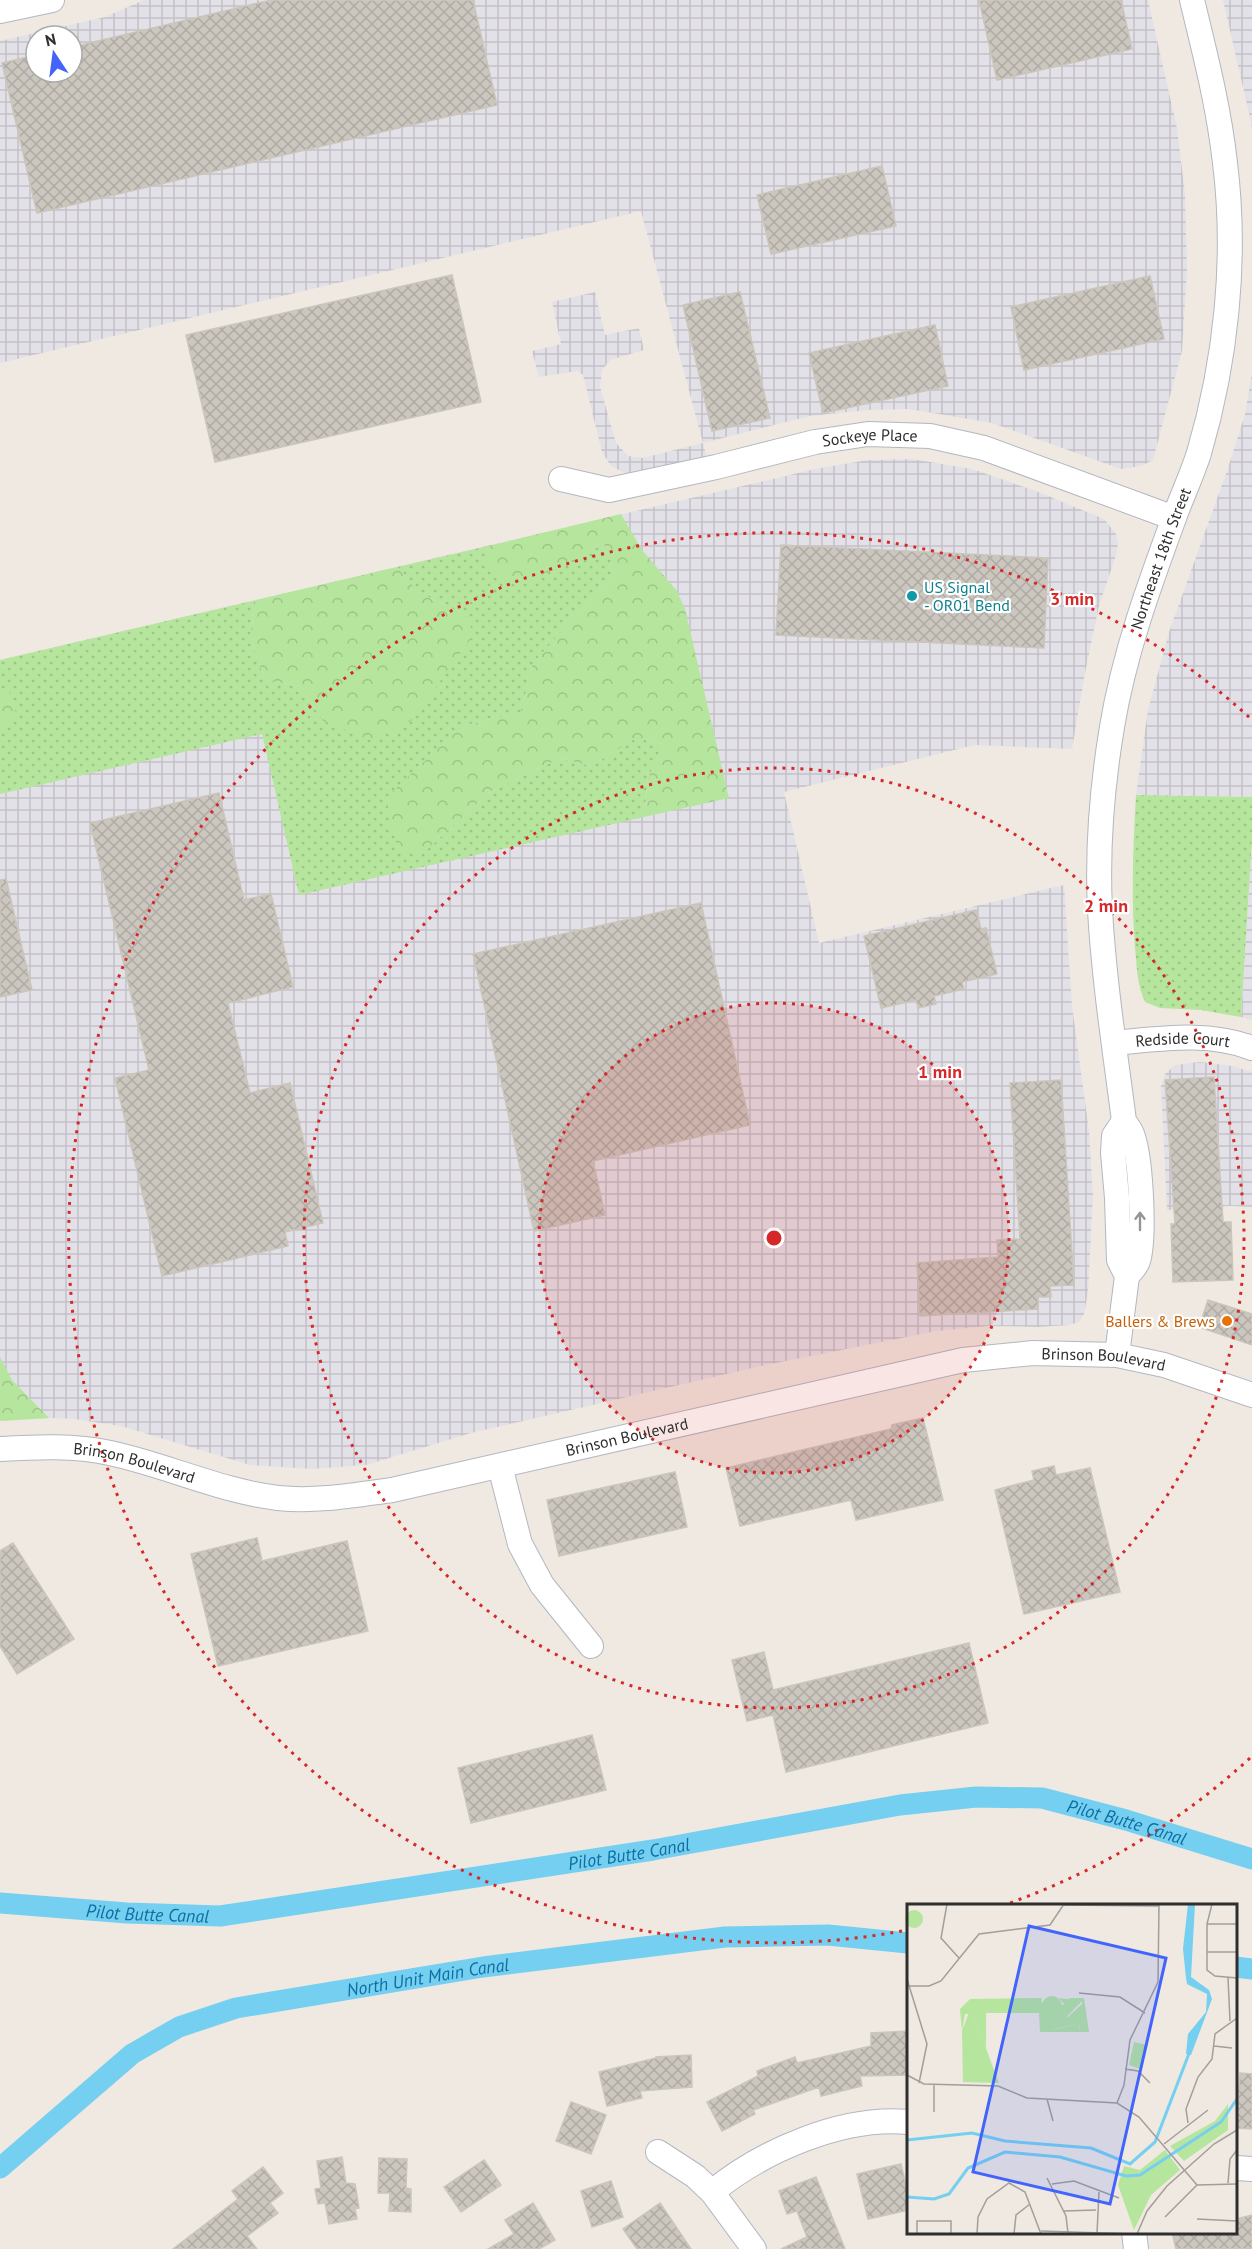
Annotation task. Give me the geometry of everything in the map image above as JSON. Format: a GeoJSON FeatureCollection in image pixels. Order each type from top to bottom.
{"type":"FeatureCollection","features":[{"type":"Feature","properties":{"kind":"street"},"geometry":{"type":"LineString","coordinates":[[0,11],[52,0]]}},
{"type":"Feature","properties":{"kind":"street","name":"Northeast 18th Street"},"geometry":{"type":"LineString","coordinates":[[1117,1354],[1127,1276],[1137,1264],[1140,1251],[1140,1190],[1133,1134],[1124,1121],[1100,910],[1099,855],[1104,788],[1112,726],[1134,630],[1198,454],[1216,381],[1226,318],[1229,224],[1225,163],[1192,0]]}},
{"type":"Feature","properties":{"kind":"street","name":"Sockeye Place"},"geometry":{"type":"LineString","coordinates":[[561,479],[609,490],[716,467],[815,442],[868,434],[930,436],[984,448],[1174,518]]}},
{"type":"Feature","properties":{"kind":"street","name":"Redside Court"},"geometry":{"type":"LineString","coordinates":[[1114,1043],[1182,1037],[1233,1041],[1252,1048]]}},
{"type":"Feature","properties":{"kind":"street","name":"Brinson Boulevard"},"geometry":{"type":"LineString","coordinates":[[0,1449],[44,1446],[108,1452],[234,1490],[279,1498],[325,1498],[392,1490],[963,1360],[1033,1353],[1117,1354],[1164,1365],[1252,1395]]}},
{"type":"Feature","properties":{"kind":"street"},"geometry":{"type":"LineString","coordinates":[[500,1466],[520,1544],[542,1585],[591,1646]]}},
{"type":"Feature","properties":{"kind":"street"},"geometry":{"type":"LineString","coordinates":[[712,2192],[732,2176],[770,2154],[812,2137],[856,2125],[907,2122]]}},
{"type":"Feature","properties":{"kind":"street"},"geometry":{"type":"LineString","coordinates":[[658,2152],[695,2176],[712,2192],[754,2249]]}},
{"type":"Feature","properties":{"kind":"street"},"geometry":{"type":"LineString","coordinates":[[1237,2168],[1252,2169]]}},
{"type":"Feature","properties":{"kind":"street"},"geometry":{"type":"LineString","coordinates":[[1134,2234],[1136,2249]]}},
{"type":"Feature","properties":{"kind":"shaded area"},"geometry":{"type":"Polygon","coordinates":[[[144,0],[1148,0],[1177,128],[1185,194],[1187,269],[1182,351],[1153,460],[1141,466],[1121,469],[992,423],[909,409],[867,410],[810,416],[703,443],[641,211],[0,363],[0,41],[24,36],[24,84],[84,84],[84,24],[74,24],[105,17],[144,0]]]}},
{"type":"Feature","properties":{"kind":"shaded area"},"geometry":{"type":"Polygon","coordinates":[[[1223,0],[1252,0],[1252,130],[1251,122],[1223,0]]]}},
{"type":"Feature","properties":{"kind":"shaded area"},"geometry":{"type":"Polygon","coordinates":[[[595,292],[605,335],[639,328],[644,350],[610,360],[602,370],[600,387],[616,443],[628,456],[643,458],[703,443],[708,464],[629,475],[611,466],[602,452],[583,375],[577,371],[539,377],[532,351],[561,344],[552,302],[595,292]]]}},
{"type":"Feature","properties":{"kind":"shaded area"},"geometry":{"type":"Polygon","coordinates":[[[1252,372],[1252,797],[1136,795],[1148,710],[1169,632],[1227,471],[1245,414],[1252,372]]]}},
{"type":"Feature","properties":{"kind":"shaded area"},"geometry":{"type":"Polygon","coordinates":[[[912,459],[972,469],[1036,491],[1104,519],[1116,534],[1117,552],[1099,606],[1072,749],[974,745],[784,792],[819,943],[1064,885],[1072,1006],[1089,1131],[1093,1195],[1088,1292],[1084,1314],[1079,1322],[1070,1325],[989,1326],[937,1331],[761,1366],[471,1433],[366,1465],[311,1469],[250,1465],[121,1426],[74,1419],[0,1421],[0,660],[815,469],[868,460],[912,459]]]}},
{"type":"Feature","properties":{"kind":"shaded area"},"geometry":{"type":"Polygon","coordinates":[[[1252,839],[1252,1020],[1241,1017],[1252,839]]]}},
{"type":"Feature","properties":{"kind":"shaded area"},"geometry":{"type":"Polygon","coordinates":[[[1200,1062],[1233,1066],[1252,1072],[1252,1207],[1167,1210],[1161,1086],[1165,1074],[1175,1065],[1200,1062]]]}},
{"type":"Feature","properties":{"kind":"green space"},"geometry":{"type":"Polygon","coordinates":[[[621,514],[642,550],[677,591],[685,609],[729,798],[644,817],[648,779],[663,744],[636,738],[591,766],[560,758],[490,792],[422,854],[398,852],[386,798],[462,726],[521,712],[533,663],[616,572],[604,544],[518,587],[485,568],[488,546],[621,514]]]}},
{"type":"Feature","properties":{"kind":"green space"},"geometry":{"type":"Polygon","coordinates":[[[604,544],[616,572],[533,663],[521,712],[462,726],[422,854],[490,792],[560,758],[591,766],[636,738],[663,744],[648,779],[644,817],[299,895],[262,734],[0,794],[0,660],[256,600],[250,638],[265,680],[300,686],[323,721],[468,616],[418,592],[397,567],[488,546],[486,568],[518,586],[604,544]]]}},
{"type":"Feature","properties":{"kind":"green space"},"geometry":{"type":"Polygon","coordinates":[[[397,567],[418,592],[468,616],[473,636],[412,720],[373,741],[323,721],[300,686],[265,680],[250,638],[256,600],[397,567]]]}},
{"type":"Feature","properties":{"kind":"green space"},"geometry":{"type":"Polygon","coordinates":[[[0,688],[8,688],[16,713],[0,728],[0,688]]]}},
{"type":"Feature","properties":{"kind":"green space"},"geometry":{"type":"Polygon","coordinates":[[[1136,795],[1252,797],[1252,839],[1241,1017],[1201,1010],[1160,1008],[1145,1002],[1138,976],[1134,929],[1133,872],[1136,795]]]}},
{"type":"Feature","properties":{"kind":"green space"},"geometry":{"type":"Polygon","coordinates":[[[0,1357],[12,1380],[49,1418],[0,1421],[0,1357]]]}},
{"type":"Feature","properties":{"kind":"building"},"geometry":{"type":"Polygon","coordinates":[[[271,0],[473,0],[497,105],[37,213],[2,63],[24,58],[24,84],[84,84],[84,44],[271,0]]]}},
{"type":"Feature","properties":{"kind":"building"},"geometry":{"type":"Polygon","coordinates":[[[979,0],[1121,0],[1132,49],[997,80],[979,0]]]}},
{"type":"Feature","properties":{"kind":"building"},"geometry":{"type":"Polygon","coordinates":[[[882,166],[896,226],[771,254],[757,195],[882,166]]]}},
{"type":"Feature","properties":{"kind":"building"},"geometry":{"type":"Polygon","coordinates":[[[452,275],[481,402],[215,462],[186,335],[452,275]]]}},
{"type":"Feature","properties":{"kind":"building"},"geometry":{"type":"Polygon","coordinates":[[[1150,276],[1164,339],[1024,370],[1011,307],[1150,276]]]}},
{"type":"Feature","properties":{"kind":"building"},"geometry":{"type":"Polygon","coordinates":[[[740,292],[770,418],[712,431],[683,305],[740,292]]]}},
{"type":"Feature","properties":{"kind":"building"},"geometry":{"type":"Polygon","coordinates":[[[935,325],[948,386],[823,413],[809,353],[935,325]]]}},
{"type":"Feature","properties":{"kind":"building","name":"US Signal - OR01 Bend"},"geometry":{"type":"Polygon","coordinates":[[[781,545],[1048,558],[1044,648],[776,635],[781,545]]]}},
{"type":"Feature","properties":{"kind":"building"},"geometry":{"type":"Polygon","coordinates":[[[219,793],[244,900],[271,894],[293,987],[228,1003],[250,1093],[290,1083],[323,1223],[285,1232],[288,1246],[162,1276],[115,1078],[149,1070],[90,823],[219,793]]]}},
{"type":"Feature","properties":{"kind":"building"},"geometry":{"type":"Polygon","coordinates":[[[6,879],[32,990],[0,997],[0,880],[6,879]]]}},
{"type":"Feature","properties":{"kind":"building"},"geometry":{"type":"Polygon","coordinates":[[[701,903],[750,1125],[593,1161],[605,1215],[534,1231],[473,954],[701,903]]]}},
{"type":"Feature","properties":{"kind":"building"},"geometry":{"type":"Polygon","coordinates":[[[976,910],[981,929],[986,928],[997,974],[962,982],[964,989],[934,996],[936,1004],[918,1008],[916,1000],[881,1008],[864,936],[976,910]]]}},
{"type":"Feature","properties":{"kind":"building"},"geometry":{"type":"Polygon","coordinates":[[[1214,1077],[1223,1222],[1231,1222],[1233,1280],[1173,1282],[1171,1224],[1175,1224],[1165,1080],[1214,1077]]]}},
{"type":"Feature","properties":{"kind":"building"},"geometry":{"type":"Polygon","coordinates":[[[1061,1080],[1074,1285],[1050,1286],[1051,1297],[1038,1297],[1038,1309],[920,1316],[917,1263],[998,1257],[997,1240],[1020,1239],[1010,1083],[1061,1080]]]}},
{"type":"Feature","properties":{"kind":"building","name":"Ballers & Brews"},"geometry":{"type":"Polygon","coordinates":[[[1208,1300],[1252,1314],[1252,1345],[1199,1327],[1208,1300]]]}},
{"type":"Feature","properties":{"kind":"building"},"geometry":{"type":"Polygon","coordinates":[[[923,1418],[943,1500],[856,1520],[851,1500],[740,1526],[726,1468],[891,1429],[892,1425],[923,1418]]]}},
{"type":"Feature","properties":{"kind":"building"},"geometry":{"type":"Polygon","coordinates":[[[1054,1466],[1056,1475],[1090,1468],[1120,1592],[1024,1614],[995,1490],[1034,1480],[1032,1471],[1054,1466]]]}},
{"type":"Feature","properties":{"kind":"building"},"geometry":{"type":"Polygon","coordinates":[[[675,1472],[687,1527],[559,1556],[547,1500],[675,1472]]]}},
{"type":"Feature","properties":{"kind":"building"},"geometry":{"type":"Polygon","coordinates":[[[257,1538],[262,1561],[347,1541],[368,1631],[218,1666],[191,1554],[257,1538]]]}},
{"type":"Feature","properties":{"kind":"building"},"geometry":{"type":"Polygon","coordinates":[[[13,1543],[74,1639],[17,1674],[0,1646],[0,1551],[13,1543]]]}},
{"type":"Feature","properties":{"kind":"building"},"geometry":{"type":"Polygon","coordinates":[[[969,1643],[988,1723],[786,1772],[773,1715],[747,1721],[732,1660],[764,1652],[773,1690],[969,1643]]]}},
{"type":"Feature","properties":{"kind":"building"},"geometry":{"type":"Polygon","coordinates":[[[592,1735],[606,1790],[471,1823],[458,1768],[592,1735]]]}},
{"type":"Feature","properties":{"kind":"building"},"geometry":{"type":"Polygon","coordinates":[[[907,2031],[907,2075],[860,2076],[862,2086],[821,2096],[819,2087],[753,2110],[755,2114],[722,2131],[707,2102],[758,2076],[757,2071],[795,2057],[797,2063],[871,2046],[871,2033],[907,2031]]]}},
{"type":"Feature","properties":{"kind":"building"},"geometry":{"type":"Polygon","coordinates":[[[691,2055],[692,2087],[640,2091],[642,2098],[607,2106],[599,2072],[656,2057],[691,2055]]]}},
{"type":"Feature","properties":{"kind":"building"},"geometry":{"type":"Polygon","coordinates":[[[1240,2073],[1252,2074],[1252,2129],[1237,2128],[1240,2073]]]}},
{"type":"Feature","properties":{"kind":"building"},"geometry":{"type":"Polygon","coordinates":[[[571,2102],[606,2115],[591,2154],[556,2141],[571,2102]]]}},
{"type":"Feature","properties":{"kind":"building"},"geometry":{"type":"Polygon","coordinates":[[[342,2157],[346,2183],[355,2184],[359,2208],[355,2209],[357,2219],[329,2224],[325,2203],[318,2204],[315,2189],[321,2188],[317,2161],[342,2157]]]}},
{"type":"Feature","properties":{"kind":"building"},"geometry":{"type":"Polygon","coordinates":[[[379,2158],[407,2159],[406,2188],[411,2189],[411,2212],[389,2211],[390,2193],[378,2193],[379,2158]]]}},
{"type":"Feature","properties":{"kind":"building"},"geometry":{"type":"Polygon","coordinates":[[[484,2160],[501,2185],[461,2212],[444,2187],[484,2160]]]}},
{"type":"Feature","properties":{"kind":"building"},"geometry":{"type":"Polygon","coordinates":[[[901,2164],[907,2190],[907,2210],[868,2219],[857,2174],[901,2164]]]}},
{"type":"Feature","properties":{"kind":"building"},"geometry":{"type":"Polygon","coordinates":[[[263,2167],[283,2193],[270,2203],[278,2213],[247,2236],[257,2249],[173,2249],[238,2199],[232,2191],[263,2167]]]}},
{"type":"Feature","properties":{"kind":"building"},"geometry":{"type":"Polygon","coordinates":[[[816,2177],[845,2249],[781,2249],[807,2237],[797,2211],[787,2214],[779,2191],[816,2177]]]}},
{"type":"Feature","properties":{"kind":"building"},"geometry":{"type":"Polygon","coordinates":[[[611,2181],[623,2217],[592,2227],[581,2191],[611,2181]]]}},
{"type":"Feature","properties":{"kind":"building"},"geometry":{"type":"Polygon","coordinates":[[[533,2203],[555,2240],[539,2249],[488,2249],[514,2234],[505,2220],[533,2203]]]}},
{"type":"Feature","properties":{"kind":"building"},"geometry":{"type":"Polygon","coordinates":[[[660,2203],[691,2249],[637,2249],[623,2229],[660,2203]]]}},
{"type":"Feature","properties":{"kind":"building"},"geometry":{"type":"Polygon","coordinates":[[[1252,2215],[1252,2249],[1176,2249],[1172,2234],[1237,2234],[1237,2219],[1252,2215]]]}},
{"type":"Feature","properties":{"kind":"waterway","name":"Pilot Butte Canal"},"geometry":{"type":"LineString","coordinates":[[0,1903],[127,1913],[220,1916],[653,1850],[900,1805],[976,1797],[1042,1798],[1126,1820],[1252,1859]]}},
{"type":"Feature","properties":{"kind":"waterway","name":"North Unit Main Canal"},"geometry":{"type":"LineString","coordinates":[[0,2168],[132,2054],[179,2027],[236,2008],[483,1967],[725,1937],[828,1935],[907,1943]]}},
{"type":"Feature","properties":{"kind":"waterway","name":"North Unit Main Canal"},"geometry":{"type":"LineString","coordinates":[[1237,1967],[1252,1969]]}},
{"type":"Feature","properties":{"kind":"place","name":"US Signal - OR01 Bend"},"geometry":{"type":"Point","coordinates":[912,596]}},
{"type":"Feature","properties":{"kind":"place","name":"Ballers & Brews"},"geometry":{"type":"Point","coordinates":[1227,1321]}}]}
